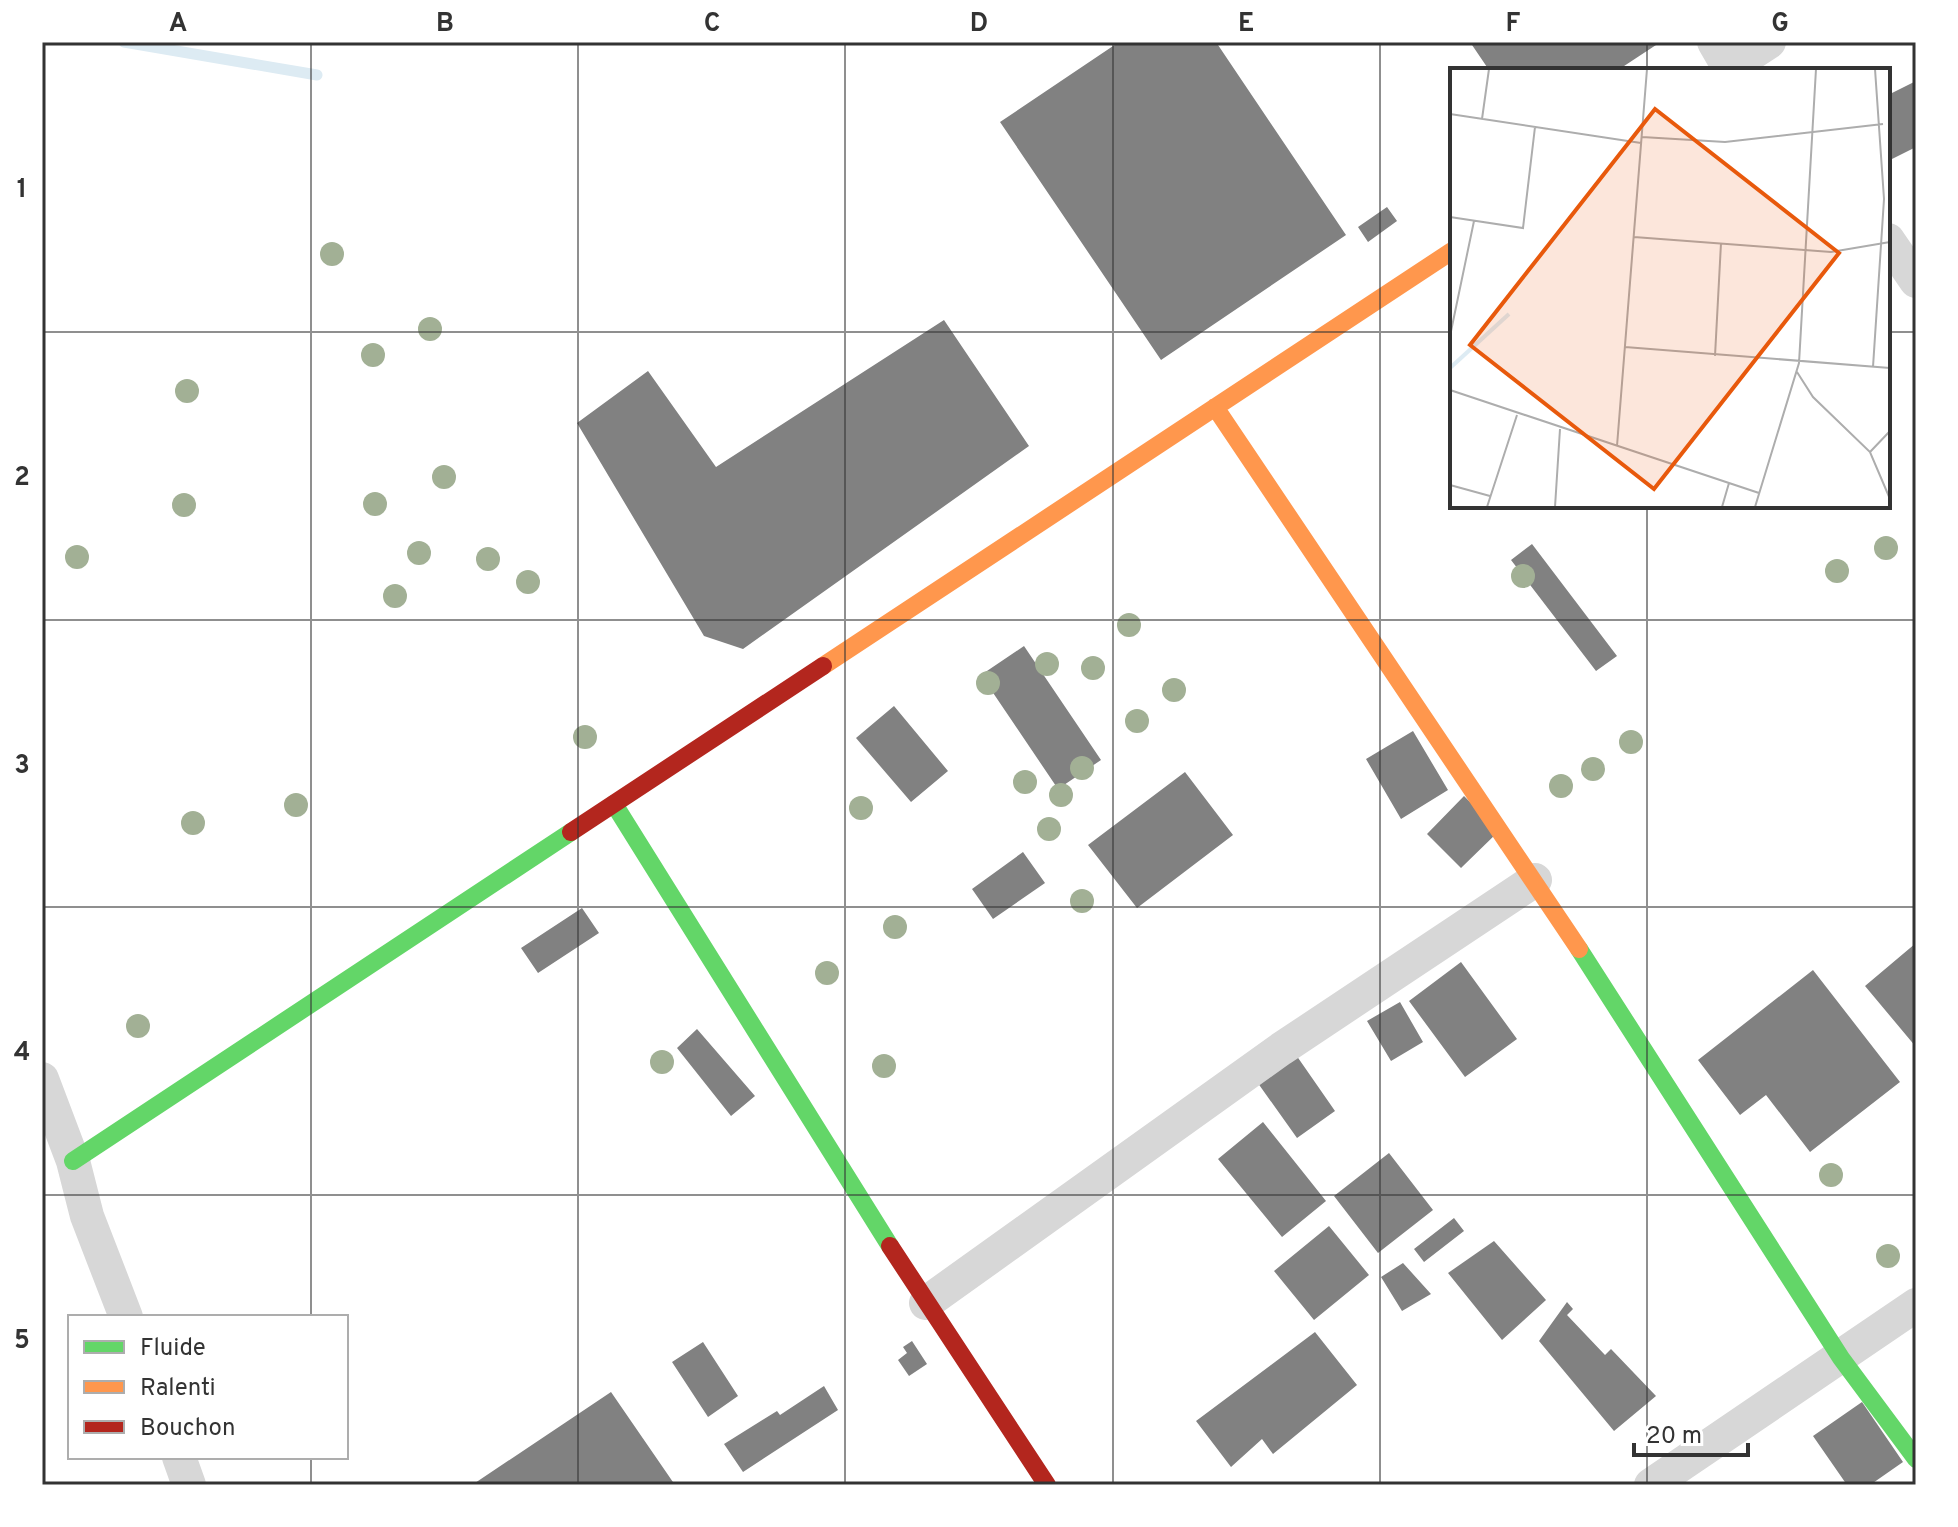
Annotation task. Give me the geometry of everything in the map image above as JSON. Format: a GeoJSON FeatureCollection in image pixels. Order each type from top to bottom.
{"type":"FeatureCollection","features":[{"type":"Feature","properties":{"kind":"street"},"geometry":{"type":"LineString","coordinates":[[1723,60],[1767,54]]}},
{"type":"Feature","properties":{"kind":"street"},"geometry":{"type":"LineString","coordinates":[[1890,243],[1916,281]]}},
{"type":"Feature","properties":{"kind":"street"},"geometry":{"type":"LineString","coordinates":[[73,1161],[1450,252]]}},
{"type":"Feature","properties":{"kind":"street"},"geometry":{"type":"LineString","coordinates":[[1215,407],[1535,880],[1841,1358],[1916,1459]]}},
{"type":"Feature","properties":{"kind":"street"},"geometry":{"type":"LineString","coordinates":[[614,804],[926,1303],[1047,1485]]}},
{"type":"Feature","properties":{"kind":"street"},"geometry":{"type":"LineString","coordinates":[[926,1303],[1281,1049],[1535,880]]}},
{"type":"Feature","properties":{"kind":"street"},"geometry":{"type":"LineString","coordinates":[[42,1079],[73,1161],[87,1216],[125,1315]]}},
{"type":"Feature","properties":{"kind":"street"},"geometry":{"type":"LineString","coordinates":[[1651,1485],[1916,1305]]}},
{"type":"Feature","properties":{"kind":"street"},"geometry":{"type":"LineString","coordinates":[[180,1459],[189,1485]]}},
{"type":"Feature","properties":{"kind":"building"},"geometry":{"type":"Polygon","coordinates":[[[1119,42],[1216,42],[1346,235],[1161,360],[1000,122],[1119,42]]]}},
{"type":"Feature","properties":{"kind":"building"},"geometry":{"type":"Polygon","coordinates":[[[1470,42],[1657,42],[1621,68],[1488,68],[1470,42]]]}},
{"type":"Feature","properties":{"kind":"building"},"geometry":{"type":"Polygon","coordinates":[[[1916,81],[1916,147],[1890,160],[1890,94],[1916,81]]]}},
{"type":"Feature","properties":{"kind":"building"},"geometry":{"type":"Polygon","coordinates":[[[1387,207],[1397,221],[1368,242],[1358,227],[1387,207]]]}},
{"type":"Feature","properties":{"kind":"building"},"geometry":{"type":"Polygon","coordinates":[[[944,320],[1029,446],[743,649],[704,636],[577,423],[648,371],[716,467],[944,320]]]}},
{"type":"Feature","properties":{"kind":"building"},"geometry":{"type":"Polygon","coordinates":[[[1532,544],[1617,656],[1596,671],[1511,560],[1532,544]]]}},
{"type":"Feature","properties":{"kind":"building"},"geometry":{"type":"Polygon","coordinates":[[[1024,646],[1101,760],[1058,789],[981,675],[1024,646]]]}},
{"type":"Feature","properties":{"kind":"building"},"geometry":{"type":"Polygon","coordinates":[[[894,706],[948,771],[911,802],[856,738],[894,706]]]}},
{"type":"Feature","properties":{"kind":"building"},"geometry":{"type":"Polygon","coordinates":[[[1413,731],[1448,790],[1401,819],[1366,759],[1413,731]]]}},
{"type":"Feature","properties":{"kind":"building"},"geometry":{"type":"Polygon","coordinates":[[[1185,772],[1233,835],[1137,908],[1088,845],[1185,772]]]}},
{"type":"Feature","properties":{"kind":"building"},"geometry":{"type":"Polygon","coordinates":[[[1464,796],[1499,831],[1461,868],[1427,834],[1464,796]]]}},
{"type":"Feature","properties":{"kind":"building"},"geometry":{"type":"Polygon","coordinates":[[[1023,852],[1045,883],[993,919],[972,889],[1023,852]]]}},
{"type":"Feature","properties":{"kind":"building"},"geometry":{"type":"Polygon","coordinates":[[[582,908],[599,933],[538,973],[521,948],[582,908]]]}},
{"type":"Feature","properties":{"kind":"building"},"geometry":{"type":"Polygon","coordinates":[[[1916,943],[1916,1047],[1865,986],[1916,943]]]}},
{"type":"Feature","properties":{"kind":"building"},"geometry":{"type":"Polygon","coordinates":[[[1461,962],[1517,1039],[1465,1077],[1409,1001],[1461,962]]]}},
{"type":"Feature","properties":{"kind":"building"},"geometry":{"type":"Polygon","coordinates":[[[1813,970],[1900,1082],[1810,1152],[1766,1095],[1740,1115],[1698,1060],[1813,970]]]}},
{"type":"Feature","properties":{"kind":"building"},"geometry":{"type":"Polygon","coordinates":[[[1400,1002],[1423,1042],[1391,1061],[1367,1021],[1400,1002]]]}},
{"type":"Feature","properties":{"kind":"building"},"geometry":{"type":"Polygon","coordinates":[[[697,1029],[755,1096],[731,1116],[677,1048],[697,1029]]]}},
{"type":"Feature","properties":{"kind":"building"},"geometry":{"type":"Polygon","coordinates":[[[1294,1052],[1335,1111],[1297,1138],[1255,1079],[1294,1052]]]}},
{"type":"Feature","properties":{"kind":"building"},"geometry":{"type":"Polygon","coordinates":[[[1263,1122],[1326,1201],[1282,1237],[1218,1159],[1263,1122]]]}},
{"type":"Feature","properties":{"kind":"building"},"geometry":{"type":"Polygon","coordinates":[[[1389,1153],[1433,1210],[1378,1253],[1334,1196],[1389,1153]]]}},
{"type":"Feature","properties":{"kind":"building"},"geometry":{"type":"Polygon","coordinates":[[[1454,1218],[1464,1231],[1424,1262],[1414,1249],[1454,1218]]]}},
{"type":"Feature","properties":{"kind":"building"},"geometry":{"type":"Polygon","coordinates":[[[1329,1226],[1369,1275],[1314,1320],[1274,1271],[1329,1226]]]}},
{"type":"Feature","properties":{"kind":"building"},"geometry":{"type":"Polygon","coordinates":[[[1494,1241],[1546,1300],[1502,1340],[1448,1273],[1494,1241]]]}},
{"type":"Feature","properties":{"kind":"building"},"geometry":{"type":"Polygon","coordinates":[[[1403,1263],[1431,1294],[1402,1311],[1381,1277],[1403,1263]]]}},
{"type":"Feature","properties":{"kind":"building"},"geometry":{"type":"Polygon","coordinates":[[[1567,1302],[1573,1309],[1567,1315],[1605,1355],[1611,1349],[1656,1396],[1614,1431],[1539,1341],[1567,1302]]]}},
{"type":"Feature","properties":{"kind":"building"},"geometry":{"type":"Polygon","coordinates":[[[1315,1332],[1357,1385],[1273,1454],[1262,1439],[1231,1467],[1196,1421],[1315,1332]]]}},
{"type":"Feature","properties":{"kind":"building"},"geometry":{"type":"Polygon","coordinates":[[[912,1341],[927,1364],[909,1376],[898,1360],[907,1353],[903,1347],[912,1341]]]}},
{"type":"Feature","properties":{"kind":"building"},"geometry":{"type":"Polygon","coordinates":[[[703,1342],[738,1396],[708,1417],[672,1362],[703,1342]]]}},
{"type":"Feature","properties":{"kind":"building"},"geometry":{"type":"Polygon","coordinates":[[[824,1386],[838,1410],[743,1472],[724,1444],[777,1411],[780,1415],[824,1386]]]}},
{"type":"Feature","properties":{"kind":"building"},"geometry":{"type":"Polygon","coordinates":[[[611,1392],[675,1485],[472,1485],[611,1392]]]}},
{"type":"Feature","properties":{"kind":"building"},"geometry":{"type":"Polygon","coordinates":[[[1862,1402],[1903,1462],[1870,1485],[1847,1485],[1813,1436],[1862,1402]]]}},
{"type":"Feature","properties":{"kind":"waterway"},"geometry":{"type":"LineString","coordinates":[[124,42],[317,75]]}},
{"type":"Feature","properties":{"kind":"traffic: fast"},"geometry":{"type":"LineString","coordinates":[[614,804],[890,1246]]}},
{"type":"Feature","properties":{"kind":"traffic: fast"},"geometry":{"type":"LineString","coordinates":[[73,1161],[571,832]]}},
{"type":"Feature","properties":{"kind":"traffic: fast"},"geometry":{"type":"LineString","coordinates":[[1579,949],[1841,1358],[1916,1459]]}},
{"type":"Feature","properties":{"kind":"traffic: slow"},"geometry":{"type":"LineString","coordinates":[[823,666],[1450,252]]}},
{"type":"Feature","properties":{"kind":"traffic: slow"},"geometry":{"type":"LineString","coordinates":[[1215,407],[1579,949]]}},
{"type":"Feature","properties":{"kind":"traffic: jam"},"geometry":{"type":"LineString","coordinates":[[571,832],[823,666]]}},
{"type":"Feature","properties":{"kind":"traffic: jam"},"geometry":{"type":"LineString","coordinates":[[890,1246],[1047,1485]]}}]}
